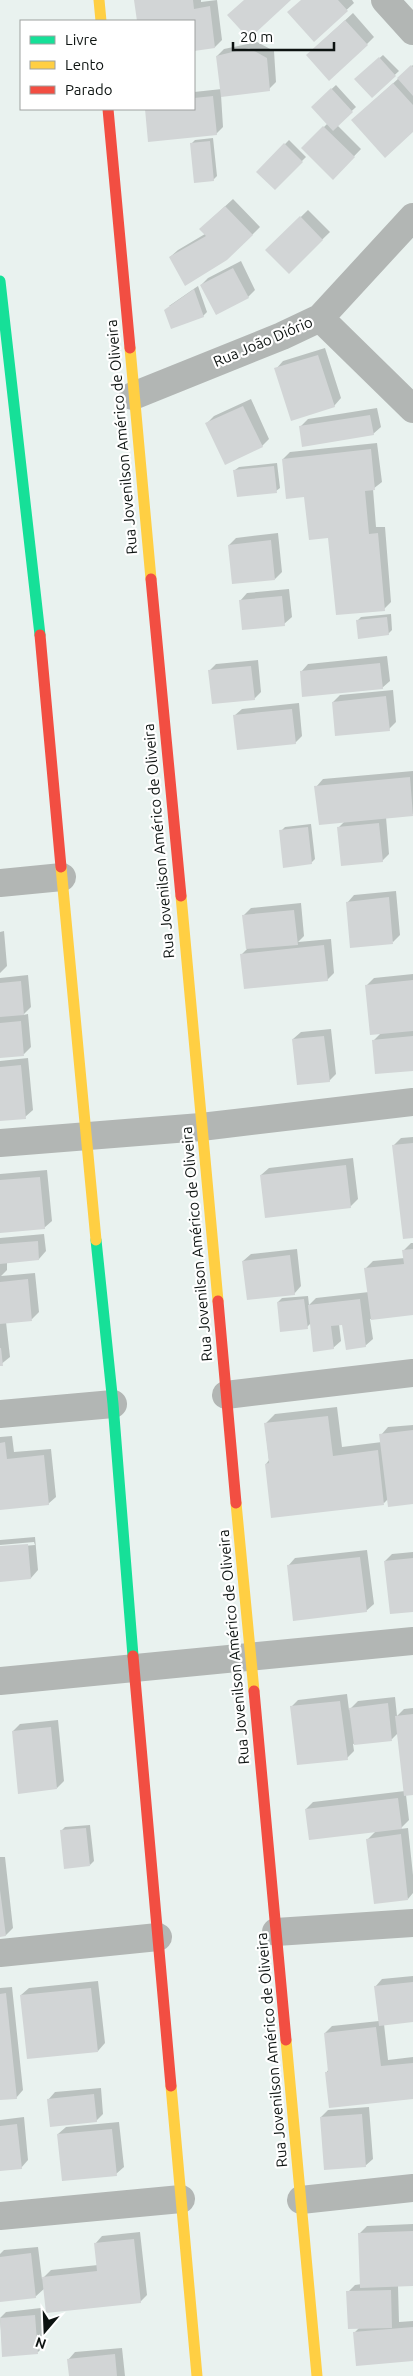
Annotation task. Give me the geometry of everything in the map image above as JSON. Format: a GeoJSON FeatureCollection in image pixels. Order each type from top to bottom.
{"type":"FeatureCollection","features":[{"type":"Feature","properties":{"kind":"main road"},"geometry":{"type":"LineString","coordinates":[[99,0],[101,20]]}},
{"type":"Feature","properties":{"kind":"main road","name":"Rua Jovenilson Américo de Oliveira"},"geometry":{"type":"LineString","coordinates":[[108,110],[317,2376]]}},
{"type":"Feature","properties":{"kind":"main road"},"geometry":{"type":"LineString","coordinates":[[0,281],[34,568],[85,1136],[114,1404],[134,1669],[197,2376]]}},
{"type":"Feature","properties":{"kind":"street"},"geometry":{"type":"LineString","coordinates":[[385,0],[413,31]]}},
{"type":"Feature","properties":{"kind":"street","name":"Rua João Diório"},"geometry":{"type":"LineString","coordinates":[[133,396],[282,336],[320,318],[413,217]]}},
{"type":"Feature","properties":{"kind":"street"},"geometry":{"type":"LineString","coordinates":[[320,318],[413,408]]}},
{"type":"Feature","properties":{"kind":"street"},"geometry":{"type":"LineString","coordinates":[[0,882],[62,877]]}},
{"type":"Feature","properties":{"kind":"street"},"geometry":{"type":"LineString","coordinates":[[0,1143],[201,1127],[413,1102]]}},
{"type":"Feature","properties":{"kind":"street"},"geometry":{"type":"LineString","coordinates":[[226,1395],[413,1373]]}},
{"type":"Feature","properties":{"kind":"street"},"geometry":{"type":"LineString","coordinates":[[0,1414],[114,1404]]}},
{"type":"Feature","properties":{"kind":"street"},"geometry":{"type":"LineString","coordinates":[[0,1681],[413,1641]]}},
{"type":"Feature","properties":{"kind":"street"},"geometry":{"type":"LineString","coordinates":[[276,1932],[413,1923]]}},
{"type":"Feature","properties":{"kind":"street"},"geometry":{"type":"LineString","coordinates":[[0,1953],[158,1937]]}},
{"type":"Feature","properties":{"kind":"street"},"geometry":{"type":"LineString","coordinates":[[301,2200],[413,2188]]}},
{"type":"Feature","properties":{"kind":"street"},"geometry":{"type":"LineString","coordinates":[[0,2216],[181,2199]]}},
{"type":"Feature","properties":{"kind":"building"},"geometry":{"type":"Polygon","coordinates":[[[134,0],[193,0],[194,9],[210,6],[215,48],[195,51],[195,20],[137,20],[134,0]]]}},
{"type":"Feature","properties":{"kind":"building"},"geometry":{"type":"Polygon","coordinates":[[[244,0],[291,0],[249,39],[227,15],[244,0]]]}},
{"type":"Feature","properties":{"kind":"building"},"geometry":{"type":"Polygon","coordinates":[[[301,0],[338,0],[348,11],[314,42],[287,12],[301,0]]]}},
{"type":"Feature","properties":{"kind":"building"},"geometry":{"type":"Polygon","coordinates":[[[345,20],[368,45],[329,81],[306,55],[345,20]]]}},
{"type":"Feature","properties":{"kind":"building"},"geometry":{"type":"Polygon","coordinates":[[[249,48],[267,58],[270,91],[221,97],[216,56],[249,48]]]}},
{"type":"Feature","properties":{"kind":"building"},"geometry":{"type":"Polygon","coordinates":[[[379,57],[396,76],[372,98],[354,79],[379,57]]]}},
{"type":"Feature","properties":{"kind":"building"},"geometry":{"type":"Polygon","coordinates":[[[411,65],[413,67],[413,96],[397,78],[411,65]]]}},
{"type":"Feature","properties":{"kind":"building"},"geometry":{"type":"Polygon","coordinates":[[[393,83],[413,105],[413,132],[385,158],[351,120],[393,83]]]}},
{"type":"Feature","properties":{"kind":"building"},"geometry":{"type":"Polygon","coordinates":[[[331,88],[353,112],[333,131],[311,107],[331,88]]]}},
{"type":"Feature","properties":{"kind":"building"},"geometry":{"type":"Polygon","coordinates":[[[213,96],[217,135],[148,142],[145,110],[195,110],[195,98],[213,96]]]}},
{"type":"Feature","properties":{"kind":"building"},"geometry":{"type":"Polygon","coordinates":[[[323,126],[355,157],[333,180],[301,148],[323,126]]]}},
{"type":"Feature","properties":{"kind":"building"},"geometry":{"type":"Polygon","coordinates":[[[210,141],[214,181],[194,183],[190,143],[210,141]]]}},
{"type":"Feature","properties":{"kind":"building"},"geometry":{"type":"Polygon","coordinates":[[[284,143],[303,162],[275,190],[256,172],[284,143]]]}},
{"type":"Feature","properties":{"kind":"building"},"geometry":{"type":"Polygon","coordinates":[[[225,206],[253,235],[227,260],[185,286],[169,257],[206,236],[199,229],[225,206]]]}},
{"type":"Feature","properties":{"kind":"building"},"geometry":{"type":"Polygon","coordinates":[[[300,216],[323,240],[289,274],[265,250],[300,216]]]}},
{"type":"Feature","properties":{"kind":"building"},"geometry":{"type":"Polygon","coordinates":[[[233,268],[249,298],[216,315],[200,285],[233,268]]]}},
{"type":"Feature","properties":{"kind":"building"},"geometry":{"type":"Polygon","coordinates":[[[194,289],[204,317],[171,329],[164,310],[194,289]]]}},
{"type":"Feature","properties":{"kind":"building"},"geometry":{"type":"Polygon","coordinates":[[[318,355],[335,407],[291,421],[274,368],[318,355]]]}},
{"type":"Feature","properties":{"kind":"building"},"geometry":{"type":"Polygon","coordinates":[[[243,406],[263,447],[225,465],[205,423],[243,406]]]}},
{"type":"Feature","properties":{"kind":"building"},"geometry":{"type":"Polygon","coordinates":[[[370,415],[374,435],[302,447],[299,426],[370,415]]]}},
{"type":"Feature","properties":{"kind":"building"},"geometry":{"type":"Polygon","coordinates":[[[371,449],[375,490],[365,491],[369,534],[378,533],[385,611],[336,615],[328,538],[309,540],[304,497],[286,499],[282,459],[371,449]]]}},
{"type":"Feature","properties":{"kind":"building"},"geometry":{"type":"Polygon","coordinates":[[[274,466],[277,493],[237,497],[233,470],[274,466]]]}},
{"type":"Feature","properties":{"kind":"building"},"geometry":{"type":"Polygon","coordinates":[[[271,540],[275,580],[232,584],[228,545],[271,540]]]}},
{"type":"Feature","properties":{"kind":"building"},"geometry":{"type":"Polygon","coordinates":[[[282,596],[285,626],[242,630],[239,600],[282,596]]]}},
{"type":"Feature","properties":{"kind":"building"},"geometry":{"type":"Polygon","coordinates":[[[387,617],[389,635],[358,639],[356,620],[387,617]]]}},
{"type":"Feature","properties":{"kind":"building"},"geometry":{"type":"Polygon","coordinates":[[[380,663],[383,689],[302,697],[300,671],[380,663]]]}},
{"type":"Feature","properties":{"kind":"building"},"geometry":{"type":"Polygon","coordinates":[[[251,666],[255,700],[212,704],[208,670],[251,666]]]}},
{"type":"Feature","properties":{"kind":"building"},"geometry":{"type":"Polygon","coordinates":[[[386,696],[390,731],[335,736],[332,702],[386,696]]]}},
{"type":"Feature","properties":{"kind":"building"},"geometry":{"type":"Polygon","coordinates":[[[292,709],[296,744],[237,750],[233,715],[292,709]]]}},
{"type":"Feature","properties":{"kind":"building"},"geometry":{"type":"Polygon","coordinates":[[[410,777],[413,816],[319,825],[314,786],[410,777]]]}},
{"type":"Feature","properties":{"kind":"building"},"geometry":{"type":"Polygon","coordinates":[[[379,823],[383,862],[341,866],[337,827],[379,823]]]}},
{"type":"Feature","properties":{"kind":"building"},"geometry":{"type":"Polygon","coordinates":[[[308,827],[312,864],[283,868],[279,830],[308,827]]]}},
{"type":"Feature","properties":{"kind":"building"},"geometry":{"type":"Polygon","coordinates":[[[389,897],[393,944],[350,948],[346,902],[389,897]]]}},
{"type":"Feature","properties":{"kind":"building"},"geometry":{"type":"Polygon","coordinates":[[[294,910],[298,945],[246,949],[242,915],[294,910]]]}},
{"type":"Feature","properties":{"kind":"building"},"geometry":{"type":"Polygon","coordinates":[[[324,945],[328,981],[244,989],[240,954],[324,945]]]}},
{"type":"Feature","properties":{"kind":"building"},"geometry":{"type":"Polygon","coordinates":[[[413,980],[413,1031],[370,1035],[365,985],[413,980]]]}},
{"type":"Feature","properties":{"kind":"building"},"geometry":{"type":"Polygon","coordinates":[[[21,981],[24,1015],[0,1017],[0,983],[21,981]]]}},
{"type":"Feature","properties":{"kind":"building"},"geometry":{"type":"Polygon","coordinates":[[[21,1021],[24,1056],[0,1058],[0,1023],[21,1021]]]}},
{"type":"Feature","properties":{"kind":"building"},"geometry":{"type":"Polygon","coordinates":[[[324,1036],[330,1082],[297,1085],[292,1039],[324,1036]]]}},
{"type":"Feature","properties":{"kind":"building"},"geometry":{"type":"Polygon","coordinates":[[[413,1036],[413,1071],[375,1074],[372,1040],[413,1036]]]}},
{"type":"Feature","properties":{"kind":"building"},"geometry":{"type":"Polygon","coordinates":[[[21,1065],[26,1119],[0,1121],[0,1067],[21,1065]]]}},
{"type":"Feature","properties":{"kind":"building"},"geometry":{"type":"Polygon","coordinates":[[[413,1143],[413,1238],[403,1239],[392,1145],[413,1143]]]}},
{"type":"Feature","properties":{"kind":"building"},"geometry":{"type":"Polygon","coordinates":[[[346,1165],[351,1208],[265,1218],[260,1175],[346,1165]]]}},
{"type":"Feature","properties":{"kind":"building"},"geometry":{"type":"Polygon","coordinates":[[[40,1177],[45,1229],[0,1233],[0,1180],[40,1177]]]}},
{"type":"Feature","properties":{"kind":"building"},"geometry":{"type":"Polygon","coordinates":[[[38,1241],[39,1260],[0,1264],[0,1244],[38,1241]]]}},
{"type":"Feature","properties":{"kind":"building"},"geometry":{"type":"Polygon","coordinates":[[[413,1249],[413,1315],[371,1320],[364,1268],[404,1264],[402,1250],[413,1249]]]}},
{"type":"Feature","properties":{"kind":"building"},"geometry":{"type":"Polygon","coordinates":[[[290,1255],[295,1295],[247,1300],[242,1261],[290,1255]]]}},
{"type":"Feature","properties":{"kind":"building"},"geometry":{"type":"Polygon","coordinates":[[[28,1279],[32,1321],[0,1324],[0,1282],[28,1279]]]}},
{"type":"Feature","properties":{"kind":"building"},"geometry":{"type":"Polygon","coordinates":[[[304,1299],[308,1329],[280,1332],[277,1302],[304,1299]]]}},
{"type":"Feature","properties":{"kind":"building"},"geometry":{"type":"Polygon","coordinates":[[[360,1299],[366,1347],[346,1350],[342,1325],[331,1326],[334,1349],[313,1352],[308,1305],[360,1299]]]}},
{"type":"Feature","properties":{"kind":"building"},"geometry":{"type":"Polygon","coordinates":[[[1,1348],[3,1366],[0,1366],[1,1348]]]}},
{"type":"Feature","properties":{"kind":"building"},"geometry":{"type":"Polygon","coordinates":[[[328,1416],[333,1456],[378,1450],[384,1505],[271,1518],[265,1464],[269,1463],[264,1423],[328,1416]]]}},
{"type":"Feature","properties":{"kind":"building"},"geometry":{"type":"Polygon","coordinates":[[[413,1430],[413,1504],[388,1507],[379,1434],[413,1430]]]}},
{"type":"Feature","properties":{"kind":"building"},"geometry":{"type":"Polygon","coordinates":[[[5,1442],[7,1459],[44,1455],[49,1505],[0,1510],[0,1443],[5,1442]]]}},
{"type":"Feature","properties":{"kind":"building"},"geometry":{"type":"Polygon","coordinates":[[[28,1544],[31,1579],[0,1582],[0,1546],[28,1544]]]}},
{"type":"Feature","properties":{"kind":"building"},"geometry":{"type":"Polygon","coordinates":[[[360,1557],[367,1612],[293,1621],[287,1565],[360,1557]]]}},
{"type":"Feature","properties":{"kind":"building"},"geometry":{"type":"Polygon","coordinates":[[[413,1558],[413,1612],[390,1614],[384,1561],[413,1558]]]}},
{"type":"Feature","properties":{"kind":"building"},"geometry":{"type":"Polygon","coordinates":[[[340,1701],[348,1760],[297,1765],[290,1706],[340,1701]]]}},
{"type":"Feature","properties":{"kind":"building"},"geometry":{"type":"Polygon","coordinates":[[[388,1703],[392,1741],[354,1745],[349,1708],[388,1703]]]}},
{"type":"Feature","properties":{"kind":"building"},"geometry":{"type":"Polygon","coordinates":[[[413,1714],[413,1795],[404,1796],[395,1716],[413,1714]]]}},
{"type":"Feature","properties":{"kind":"building"},"geometry":{"type":"Polygon","coordinates":[[[51,1727],[57,1789],[18,1794],[12,1731],[51,1727]]]}},
{"type":"Feature","properties":{"kind":"building"},"geometry":{"type":"Polygon","coordinates":[[[398,1798],[402,1829],[309,1840],[305,1809],[398,1798]]]}},
{"type":"Feature","properties":{"kind":"building"},"geometry":{"type":"Polygon","coordinates":[[[86,1828],[90,1866],[64,1869],[60,1830],[86,1828]]]}},
{"type":"Feature","properties":{"kind":"building"},"geometry":{"type":"Polygon","coordinates":[[[401,1834],[408,1900],[374,1904],[366,1839],[401,1834]]]}},
{"type":"Feature","properties":{"kind":"building"},"geometry":{"type":"Polygon","coordinates":[[[0,1890],[6,1936],[0,1937],[0,1890]]]}},
{"type":"Feature","properties":{"kind":"building"},"geometry":{"type":"Polygon","coordinates":[[[413,1982],[413,2022],[379,2026],[374,1986],[413,1982]]]}},
{"type":"Feature","properties":{"kind":"building"},"geometry":{"type":"Polygon","coordinates":[[[91,1988],[98,2052],[27,2059],[20,1995],[91,1988]]]}},
{"type":"Feature","properties":{"kind":"building"},"geometry":{"type":"Polygon","coordinates":[[[6,1993],[17,2099],[0,2100],[0,1994],[6,1993]]]}},
{"type":"Feature","properties":{"kind":"building"},"geometry":{"type":"Polygon","coordinates":[[[376,2027],[381,2066],[413,2063],[413,2099],[329,2108],[325,2072],[328,2072],[324,2033],[376,2027]]]}},
{"type":"Feature","properties":{"kind":"building"},"geometry":{"type":"Polygon","coordinates":[[[94,2094],[97,2122],[50,2127],[47,2099],[94,2094]]]}},
{"type":"Feature","properties":{"kind":"building"},"geometry":{"type":"Polygon","coordinates":[[[362,2114],[366,2167],[324,2170],[320,2117],[362,2114]]]}},
{"type":"Feature","properties":{"kind":"building"},"geometry":{"type":"Polygon","coordinates":[[[17,2124],[22,2169],[0,2171],[0,2126],[17,2124]]]}},
{"type":"Feature","properties":{"kind":"building"},"geometry":{"type":"Polygon","coordinates":[[[112,2129],[117,2176],[62,2181],[57,2134],[112,2129]]]}},
{"type":"Feature","properties":{"kind":"building"},"geometry":{"type":"Polygon","coordinates":[[[413,2231],[413,2286],[360,2288],[358,2233],[413,2231]]]}},
{"type":"Feature","properties":{"kind":"building"},"geometry":{"type":"Polygon","coordinates":[[[134,2239],[141,2303],[46,2313],[42,2277],[97,2271],[94,2243],[134,2239]]]}},
{"type":"Feature","properties":{"kind":"building"},"geometry":{"type":"Polygon","coordinates":[[[31,2253],[36,2298],[0,2302],[0,2257],[31,2253]]]}},
{"type":"Feature","properties":{"kind":"building"},"geometry":{"type":"Polygon","coordinates":[[[391,2290],[392,2328],[348,2329],[346,2291],[391,2290]]]}},
{"type":"Feature","properties":{"kind":"building"},"geometry":{"type":"Polygon","coordinates":[[[35,2315],[38,2354],[2,2357],[0,2318],[35,2315]]]}},
{"type":"Feature","properties":{"kind":"building"},"geometry":{"type":"Polygon","coordinates":[[[413,2327],[413,2361],[356,2366],[353,2332],[413,2327]]]}},
{"type":"Feature","properties":{"kind":"building"},"geometry":{"type":"Polygon","coordinates":[[[115,2354],[117,2376],[69,2376],[67,2359],[115,2354]]]}},
{"type":"Feature","properties":{"kind":"traffic: fast"},"geometry":{"type":"LineString","coordinates":[[0,281],[40,635]]}},
{"type":"Feature","properties":{"kind":"traffic: fast"},"geometry":{"type":"LineString","coordinates":[[96,1240],[113,1404],[133,1656]]}},
{"type":"Feature","properties":{"kind":"traffic: slow"},"geometry":{"type":"LineString","coordinates":[[99,0],[101,20]]}},
{"type":"Feature","properties":{"kind":"traffic: slow"},"geometry":{"type":"LineString","coordinates":[[130,348],[151,579]]}},
{"type":"Feature","properties":{"kind":"traffic: slow"},"geometry":{"type":"LineString","coordinates":[[61,867],[96,1240]]}},
{"type":"Feature","properties":{"kind":"traffic: slow"},"geometry":{"type":"LineString","coordinates":[[181,896],[218,1301]]}},
{"type":"Feature","properties":{"kind":"traffic: slow"},"geometry":{"type":"LineString","coordinates":[[236,1503],[254,1691]]}},
{"type":"Feature","properties":{"kind":"traffic: slow"},"geometry":{"type":"LineString","coordinates":[[286,2040],[317,2376]]}},
{"type":"Feature","properties":{"kind":"traffic: slow"},"geometry":{"type":"LineString","coordinates":[[171,2086],[197,2376]]}},
{"type":"Feature","properties":{"kind":"traffic: jam"},"geometry":{"type":"LineString","coordinates":[[108,110],[130,348]]}},
{"type":"Feature","properties":{"kind":"traffic: jam"},"geometry":{"type":"LineString","coordinates":[[151,579],[181,896]]}},
{"type":"Feature","properties":{"kind":"traffic: jam"},"geometry":{"type":"LineString","coordinates":[[40,635],[61,867]]}},
{"type":"Feature","properties":{"kind":"traffic: jam"},"geometry":{"type":"LineString","coordinates":[[218,1301],[236,1503]]}},
{"type":"Feature","properties":{"kind":"traffic: jam"},"geometry":{"type":"LineString","coordinates":[[133,1656],[171,2086]]}},
{"type":"Feature","properties":{"kind":"traffic: jam"},"geometry":{"type":"LineString","coordinates":[[254,1691],[286,2040]]}}]}
